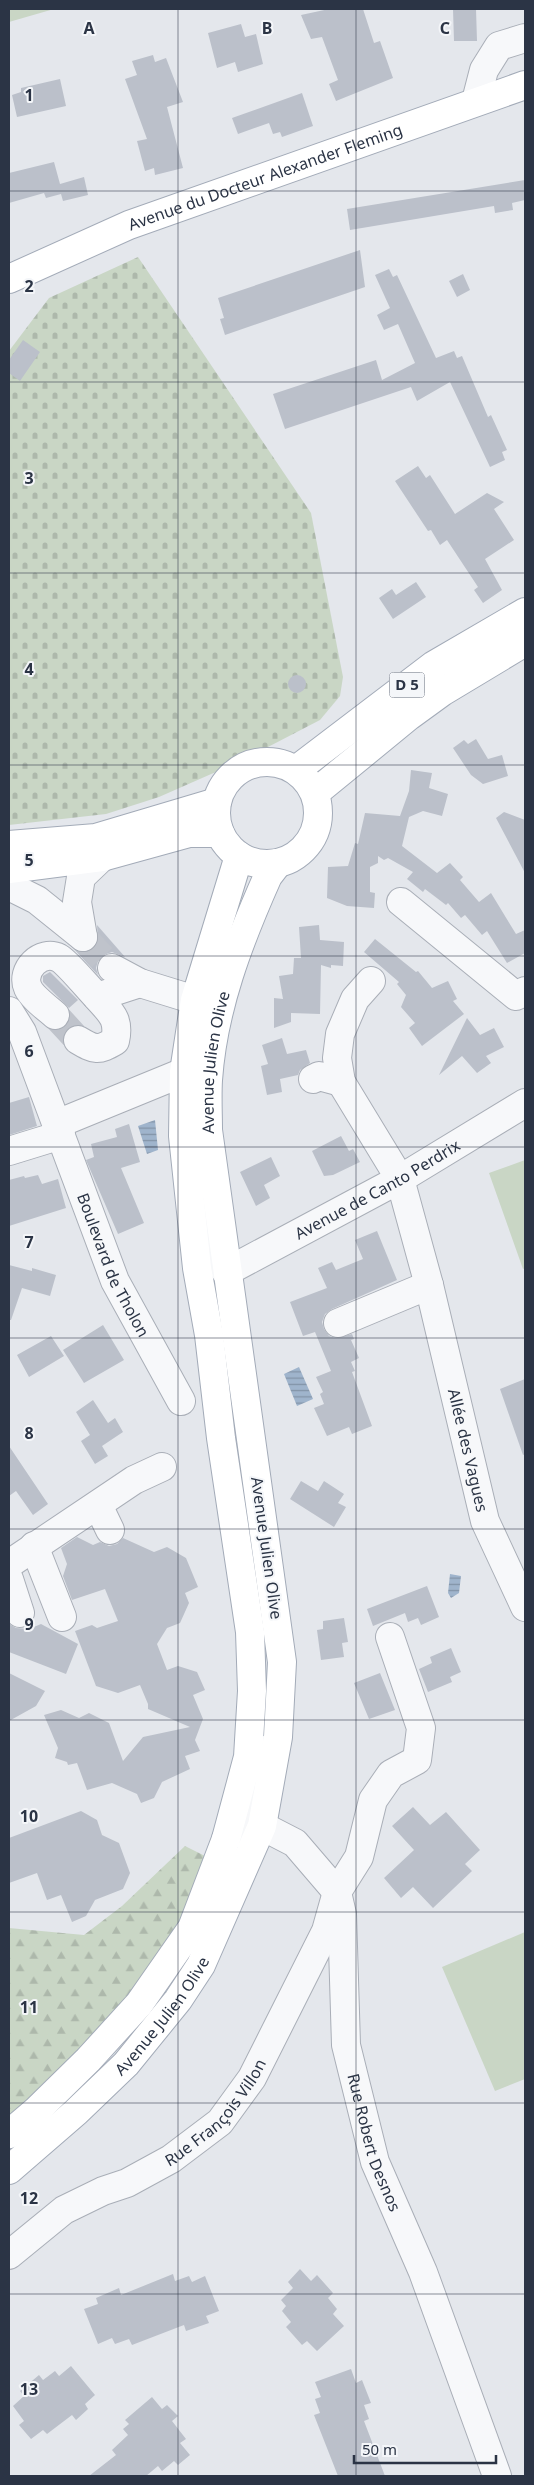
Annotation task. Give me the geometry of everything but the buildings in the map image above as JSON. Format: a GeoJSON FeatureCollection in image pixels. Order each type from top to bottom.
{"type":"FeatureCollection","features":[{"type":"Feature","properties":{"kind":"main road","name":"Avenue du Docteur Alexander Fleming"},"geometry":{"type":"LineString","coordinates":[[9,280],[129,225],[525,85]]}},
{"type":"Feature","properties":{"kind":"main road","name":"D 5"},"geometry":{"type":"LineString","coordinates":[[296,770],[434,665],[525,612]]}},
{"type":"Feature","properties":{"kind":"main road","name":"D 5"},"geometry":{"type":"LineString","coordinates":[[315,793],[409,716],[442,692],[525,642]]}},
{"type":"Feature","properties":{"kind":"main road"},"geometry":{"type":"LineString","coordinates":[[272,761],[296,770],[308,780],[315,793],[318,823],[304,849],[278,863],[258,864],[239,856],[228,846],[220,833],[216,818],[217,802],[228,779],[248,765],[272,761]]}},
{"type":"Feature","properties":{"kind":"main road"},"geometry":{"type":"LineString","coordinates":[[9,845],[96,838],[217,802]]}},
{"type":"Feature","properties":{"kind":"main road"},"geometry":{"type":"LineString","coordinates":[[9,869],[102,857],[189,833],[220,833]]}},
{"type":"Feature","properties":{"kind":"main road","name":"Avenue Julien Olive"},"geometry":{"type":"LineString","coordinates":[[9,2134],[36,2111],[88,2060],[139,2004],[192,1928],[226,1839],[248,1757],[252,1691],[250,1648],[209,1334],[197,1268],[183,1136],[184,1072],[194,1000],[239,856]]}},
{"type":"Feature","properties":{"kind":"main road","name":"Avenue Julien Olive"},"geometry":{"type":"LineString","coordinates":[[9,2170],[76,2112],[126,2064],[178,2000],[201,1965],[262,1826],[278,1737],[282,1662],[237,1330],[226,1272],[208,1130],[208,1080],[214,1035],[228,974],[268,876],[278,863]]}},
{"type":"Feature","properties":{"kind":"street"},"geometry":{"type":"LineString","coordinates":[[476,101],[484,70],[499,46],[525,38]]}},
{"type":"Feature","properties":{"kind":"street"},"geometry":{"type":"LineString","coordinates":[[9,886],[38,900],[83,937],[77,902],[81,877],[102,857]]}},
{"type":"Feature","properties":{"kind":"street"},"geometry":{"type":"LineString","coordinates":[[401,902],[516,996],[525,991]]}},
{"type":"Feature","properties":{"kind":"street"},"geometry":{"type":"LineString","coordinates":[[55,1016],[28,989],[26,978],[30,968],[38,959],[48,955],[60,958],[114,1016],[118,1028],[115,1041],[103,1048],[94,1049],[78,1040]]}},
{"type":"Feature","properties":{"kind":"street"},"geometry":{"type":"LineString","coordinates":[[112,968],[140,983],[194,1000]]}},
{"type":"Feature","properties":{"kind":"street","name":"Allée des Vagues"},"geometry":{"type":"LineString","coordinates":[[371,981],[355,999],[340,1034],[337,1058],[341,1082],[400,1179],[429,1285],[485,1521],[525,1607]]}},
{"type":"Feature","properties":{"kind":"street"},"geometry":{"type":"LineString","coordinates":[[97,997],[140,983]]}},
{"type":"Feature","properties":{"kind":"street","name":"Boulevard de Tholon"},"geometry":{"type":"LineString","coordinates":[[9,1011],[22,1032],[115,1281],[181,1401]]}},
{"type":"Feature","properties":{"kind":"street"},"geometry":{"type":"LineString","coordinates":[[9,1151],[184,1072]]}},
{"type":"Feature","properties":{"kind":"street"},"geometry":{"type":"LineString","coordinates":[[313,1079],[319,1076],[341,1082]]}},
{"type":"Feature","properties":{"kind":"street","name":"Avenue de Canto Perdrix"},"geometry":{"type":"LineString","coordinates":[[226,1272],[400,1179],[525,1103]]}},
{"type":"Feature","properties":{"kind":"street","name":"Avenue Julien Olive"},"geometry":{"type":"LineString","coordinates":[[183,1136],[197,1174],[214,1255],[226,1272]]}},
{"type":"Feature","properties":{"kind":"street"},"geometry":{"type":"LineString","coordinates":[[338,1323],[429,1285]]}},
{"type":"Feature","properties":{"kind":"street"},"geometry":{"type":"LineString","coordinates":[[9,1564],[134,1480],[162,1467]]}},
{"type":"Feature","properties":{"kind":"street"},"geometry":{"type":"LineString","coordinates":[[98,1505],[110,1530]]}},
{"type":"Feature","properties":{"kind":"street"},"geometry":{"type":"LineString","coordinates":[[34,1546],[62,1617]]}},
{"type":"Feature","properties":{"kind":"street"},"geometry":{"type":"LineString","coordinates":[[9,1579],[20,1613]]}},
{"type":"Feature","properties":{"kind":"street","name":"Rue François Villon"},"geometry":{"type":"LineString","coordinates":[[9,2255],[64,2210],[103,2191],[127,2182],[171,2159],[220,2122],[252,2078],[300,1986],[326,1931],[337,1892],[359,1858],[373,1800],[390,1774],[416,1760],[422,1728],[390,1637]]}},
{"type":"Feature","properties":{"kind":"street","name":"Avenue Julien Olive"},"geometry":{"type":"LineString","coordinates":[[250,1648],[260,1733],[253,1802],[262,1826]]}},
{"type":"Feature","properties":{"kind":"street","name":"Avenue Julien Olive"},"geometry":{"type":"LineString","coordinates":[[226,1839],[244,1822],[262,1826]]}},
{"type":"Feature","properties":{"kind":"street"},"geometry":{"type":"LineString","coordinates":[[262,1826],[295,1843],[337,1892]]}},
{"type":"Feature","properties":{"kind":"street","name":"Rue Robert Desnos"},"geometry":{"type":"LineString","coordinates":[[337,1892],[342,1930],[346,2045],[375,2162],[423,2272],[498,2476]]}},
{"type":"Feature","properties":{"kind":"green space"},"geometry":{"type":"Polygon","coordinates":[[[9,9],[54,9],[9,22],[9,9]]]}},
{"type":"Feature","properties":{"kind":"green space"},"geometry":{"type":"Polygon","coordinates":[[[138,257],[311,513],[343,677],[340,696],[320,720],[243,760],[159,797],[106,814],[9,825],[9,351],[49,298],[138,257]]]}},
{"type":"Feature","properties":{"kind":"green space"},"geometry":{"type":"Polygon","coordinates":[[[525,1160],[525,1268],[523,1269],[489,1173],[525,1160]]]}},
{"type":"Feature","properties":{"kind":"green space"},"geometry":{"type":"Polygon","coordinates":[[[185,1846],[209,1858],[186,1924],[135,2000],[9,2126],[9,1928],[84,1935],[122,1906],[185,1846]]]}},
{"type":"Feature","properties":{"kind":"green space"},"geometry":{"type":"Polygon","coordinates":[[[525,1932],[525,2079],[495,2091],[442,1967],[525,1932]]]}},
{"type":"Feature","properties":{"kind":"water"},"geometry":{"type":"Polygon","coordinates":[[[155,1120],[158,1150],[147,1154],[138,1126],[155,1120]]]}},
{"type":"Feature","properties":{"kind":"water"},"geometry":{"type":"Polygon","coordinates":[[[299,1367],[313,1399],[297,1406],[284,1374],[299,1367]]]}},
{"type":"Feature","properties":{"kind":"water"},"geometry":{"type":"Polygon","coordinates":[[[450,1574],[461,1576],[459,1593],[451,1598],[448,1593],[450,1574]]]}},
{"type":"Feature","properties":{"kind":"tunnel"},"geometry":{"type":"LineString","coordinates":[[83,937],[112,968]]}},
{"type":"Feature","properties":{"kind":"tunnel"},"geometry":{"type":"LineString","coordinates":[[55,1015],[78,1040]]}}]}
